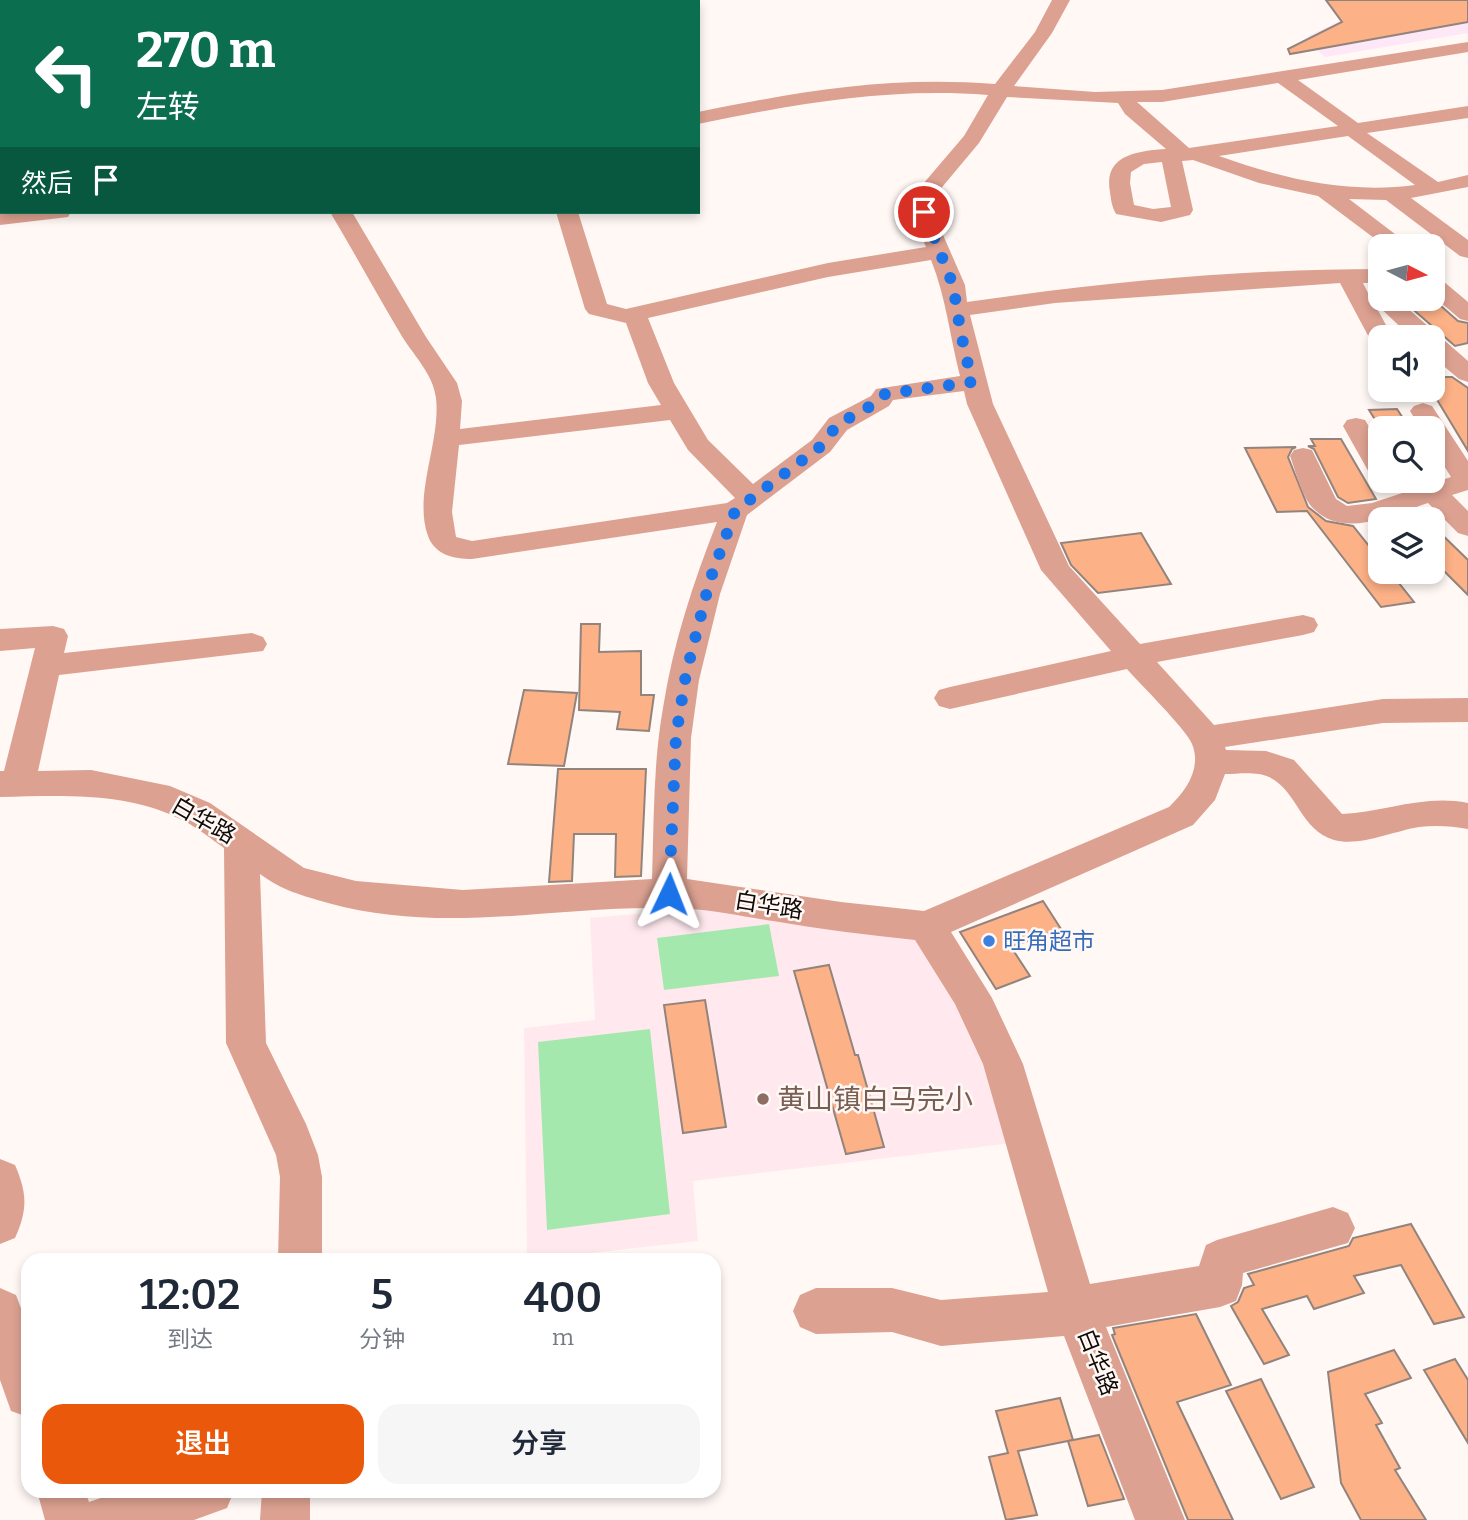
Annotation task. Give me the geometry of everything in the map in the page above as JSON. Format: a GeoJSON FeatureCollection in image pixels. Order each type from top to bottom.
{"type":"FeatureCollection","features":[{"type":"Feature","properties":{"kind":"street"},"geometry":{"type":"LineString","coordinates":[[1061,0],[1043,33],[1003,88],[972,139],[932,185],[925,197],[925,219],[953,285],[972,382],[1056,570],[1133,656],[1210,750],[1283,770],[1325,822],[1338,828],[1434,812],[1452,812],[1468,816]]}},
{"type":"Feature","properties":{"kind":"street"},"geometry":{"type":"LineString","coordinates":[[700,118],[783,100],[852,90],[943,87],[1086,90],[1149,87],[1468,37]]}},
{"type":"Feature","properties":{"kind":"street"},"geometry":{"type":"LineString","coordinates":[[700,111],[777,94],[848,84],[942,81],[1129,105],[1289,82],[1468,47]]}},
{"type":"Feature","properties":{"kind":"street"},"geometry":{"type":"LineString","coordinates":[[1289,82],[1358,136],[1468,204]]}},
{"type":"Feature","properties":{"kind":"street"},"geometry":{"type":"LineString","coordinates":[[1129,105],[1184,155],[1290,186],[1394,196],[1468,181]]}},
{"type":"Feature","properties":{"kind":"street"},"geometry":{"type":"LineString","coordinates":[[1184,155],[1468,112]]}},
{"type":"Feature","properties":{"kind":"street"},"geometry":{"type":"LineString","coordinates":[[1325,191],[1383,234]]}},
{"type":"Feature","properties":{"kind":"street"},"geometry":{"type":"LineString","coordinates":[[1394,196],[1468,253],[1446,267]]}},
{"type":"Feature","properties":{"kind":"street"},"geometry":{"type":"LineString","coordinates":[[0,218],[40,214]]}},
{"type":"Feature","properties":{"kind":"street"},"geometry":{"type":"LineString","coordinates":[[342,214],[414,339],[442,376],[449,399],[438,522],[444,540],[456,548],[472,550],[744,505],[821,446],[838,424],[880,401],[885,394],[972,382]]}},
{"type":"Feature","properties":{"kind":"street"},"geometry":{"type":"LineString","coordinates":[[568,214],[597,309],[616,315],[635,316],[828,270],[939,252]]}},
{"type":"Feature","properties":{"kind":"street"},"geometry":{"type":"LineString","coordinates":[[1446,271],[1468,267]]}},
{"type":"Feature","properties":{"kind":"street"},"geometry":{"type":"LineString","coordinates":[[959,310],[1055,296],[1134,289],[1323,276],[1368,276]]}},
{"type":"Feature","properties":{"kind":"street"},"geometry":{"type":"LineString","coordinates":[[1352,277],[1368,288]]}},
{"type":"Feature","properties":{"kind":"street"},"geometry":{"type":"LineString","coordinates":[[1352,277],[1375,325]]}},
{"type":"Feature","properties":{"kind":"street"},"geometry":{"type":"LineString","coordinates":[[1446,283],[1468,314]]}},
{"type":"Feature","properties":{"kind":"street"},"geometry":{"type":"LineString","coordinates":[[1398,312],[1412,325]]}},
{"type":"Feature","properties":{"kind":"street"},"geometry":{"type":"LineString","coordinates":[[635,316],[650,360],[676,411],[697,444],[744,505]]}},
{"type":"Feature","properties":{"kind":"street"},"geometry":{"type":"LineString","coordinates":[[1450,352],[1468,374]]}},
{"type":"Feature","properties":{"kind":"street"},"geometry":{"type":"LineString","coordinates":[[446,439],[676,411]]}},
{"type":"Feature","properties":{"kind":"street"},"geometry":{"type":"LineString","coordinates":[[1423,411],[1467,481],[1445,489]]}},
{"type":"Feature","properties":{"kind":"street"},"geometry":{"type":"LineString","coordinates":[[1356,426],[1368,447]]}},
{"type":"Feature","properties":{"kind":"street"},"geometry":{"type":"LineString","coordinates":[[1303,456],[1324,504],[1342,516],[1391,493]]}},
{"type":"Feature","properties":{"kind":"street"},"geometry":{"type":"LineString","coordinates":[[1434,493],[1468,527]]}},
{"type":"Feature","properties":{"kind":"street"},"geometry":{"type":"LineString","coordinates":[[669,894],[676,736],[686,674],[710,580],[744,505]]}},
{"type":"Feature","properties":{"kind":"street"},"geometry":{"type":"LineString","coordinates":[[950,698],[1133,656],[1303,625]]}},
{"type":"Feature","properties":{"kind":"street"},"geometry":{"type":"LineString","coordinates":[[0,640],[53,636],[9,784]]}},
{"type":"Feature","properties":{"kind":"street"},"geometry":{"type":"LineString","coordinates":[[46,666],[253,644]]}},
{"type":"Feature","properties":{"kind":"street"},"geometry":{"type":"LineString","coordinates":[[1210,750],[1383,711],[1468,710]]}},
{"type":"Feature","properties":{"kind":"street"},"geometry":{"type":"LineString","coordinates":[[926,926],[1181,816],[1200,797],[1206,786],[1210,750]]}},
{"type":"Feature","properties":{"kind":"street","name":"白华路"},"geometry":{"type":"LineString","coordinates":[[9,784],[91,783],[158,795],[198,812],[293,879],[356,896],[390,901],[463,905],[669,894],[716,896],[841,917],[926,926],[975,1000],[1004,1066],[1033,1175],[1077,1311],[1160,1520]]}},
{"type":"Feature","properties":{"kind":"street"},"geometry":{"type":"LineString","coordinates":[[241,842],[246,1043],[256,1069],[291,1137],[297,1156],[301,1177],[300,1253]]}},
{"type":"Feature","properties":{"kind":"street"},"geometry":{"type":"LineString","coordinates":[[0,1179],[5,1194],[0,1223]]}},
{"type":"Feature","properties":{"kind":"street"},"geometry":{"type":"LineString","coordinates":[[816,1311],[891,1310],[941,1323],[1077,1311],[1220,1285],[1222,1260],[1333,1228]]}},
{"type":"Feature","properties":{"kind":"street"},"geometry":{"type":"LineString","coordinates":[[0,1311],[21,1373]]}},
{"type":"Feature","properties":{"kind":"street"},"geometry":{"type":"LineString","coordinates":[[63,1498],[70,1520]]}},
{"type":"Feature","properties":{"kind":"street"},"geometry":{"type":"LineString","coordinates":[[105,1520],[185,1498]]}},
{"type":"Feature","properties":{"kind":"street"},"geometry":{"type":"LineString","coordinates":[[285,1520],[286,1498]]}},
{"type":"Feature","properties":{"kind":"shaded area"},"geometry":{"type":"Polygon","coordinates":[[[1324,0],[1468,0],[1468,33],[1325,57],[1309,43],[1308,36],[1340,21],[1324,0]]]}},
{"type":"Feature","properties":{"kind":"shaded area","name":"黄山镇白马完小"},"geometry":{"type":"Polygon","coordinates":[[[714,907],[910,930],[959,991],[1013,1143],[693,1181],[698,1241],[590,1253],[527,1253],[524,1028],[595,1020],[590,918],[714,907]]]}},
{"type":"Feature","properties":{"kind":"green space"},"geometry":{"type":"Polygon","coordinates":[[[769,924],[779,976],[664,990],[657,938],[769,924]]]}},
{"type":"Feature","properties":{"kind":"green space"},"geometry":{"type":"Polygon","coordinates":[[[650,1029],[670,1214],[547,1230],[538,1042],[650,1029]]]}},
{"type":"Feature","properties":{"kind":"building"},"geometry":{"type":"Polygon","coordinates":[[[1326,0],[1468,0],[1468,22],[1290,54],[1288,49],[1342,22],[1326,0]]]}},
{"type":"Feature","properties":{"kind":"building"},"geometry":{"type":"Polygon","coordinates":[[[1446,310],[1458,321],[1468,323],[1468,343],[1455,346],[1445,337],[1445,325],[1431,325],[1416,312],[1446,310]]]}},
{"type":"Feature","properties":{"kind":"building"},"geometry":{"type":"Polygon","coordinates":[[[1445,377],[1452,377],[1468,388],[1468,451],[1438,402],[1445,402],[1445,377]]]}},
{"type":"Feature","properties":{"kind":"building"},"geometry":{"type":"Polygon","coordinates":[[[1397,409],[1402,416],[1373,416],[1369,410],[1397,409]]]}},
{"type":"Feature","properties":{"kind":"building"},"geometry":{"type":"Polygon","coordinates":[[[1311,439],[1341,439],[1368,485],[1368,493],[1372,493],[1376,499],[1348,503],[1338,497],[1314,449],[1308,446],[1315,446],[1311,439]]]}},
{"type":"Feature","properties":{"kind":"building"},"geometry":{"type":"Polygon","coordinates":[[[1296,447],[1288,457],[1308,507],[1326,521],[1353,526],[1368,545],[1368,584],[1400,584],[1414,602],[1381,607],[1307,511],[1277,512],[1245,448],[1296,447]]]}},
{"type":"Feature","properties":{"kind":"building"},"geometry":{"type":"Polygon","coordinates":[[[1141,533],[1171,584],[1098,593],[1071,565],[1061,543],[1141,533]]]}},
{"type":"Feature","properties":{"kind":"building"},"geometry":{"type":"Polygon","coordinates":[[[1445,538],[1468,560],[1468,595],[1445,572],[1445,538]]]}},
{"type":"Feature","properties":{"kind":"building"},"geometry":{"type":"Polygon","coordinates":[[[581,624],[600,624],[599,652],[641,651],[641,695],[654,695],[649,731],[617,729],[620,712],[579,710],[581,624]]]}},
{"type":"Feature","properties":{"kind":"building"},"geometry":{"type":"Polygon","coordinates":[[[524,690],[577,693],[564,766],[508,764],[524,690]]]}},
{"type":"Feature","properties":{"kind":"building"},"geometry":{"type":"Polygon","coordinates":[[[558,769],[646,769],[641,876],[615,877],[616,834],[574,834],[572,881],[549,882],[558,769]]]}},
{"type":"Feature","properties":{"kind":"building"},"geometry":{"type":"Polygon","coordinates":[[[1043,901],[1061,929],[1011,947],[1030,976],[996,989],[960,932],[1043,901]]]}},
{"type":"Feature","properties":{"kind":"building"},"geometry":{"type":"Polygon","coordinates":[[[829,965],[884,1147],[846,1154],[794,971],[829,965]]]}},
{"type":"Feature","properties":{"kind":"building"},"geometry":{"type":"Polygon","coordinates":[[[705,1000],[726,1127],[683,1133],[664,1005],[705,1000]]]}},
{"type":"Feature","properties":{"kind":"building"},"geometry":{"type":"Polygon","coordinates":[[[1411,1224],[1464,1317],[1434,1324],[1401,1265],[1354,1276],[1364,1293],[1314,1309],[1307,1296],[1262,1309],[1289,1355],[1264,1364],[1231,1306],[1238,1302],[1244,1288],[1254,1285],[1248,1274],[1349,1246],[1353,1238],[1411,1224]]]}},
{"type":"Feature","properties":{"kind":"building"},"geometry":{"type":"Polygon","coordinates":[[[1196,1314],[1231,1385],[1177,1402],[1233,1520],[1188,1520],[1112,1335],[1115,1334],[1113,1328],[1196,1314]]]}},
{"type":"Feature","properties":{"kind":"building"},"geometry":{"type":"Polygon","coordinates":[[[1394,1350],[1411,1378],[1365,1394],[1382,1423],[1376,1425],[1400,1468],[1395,1470],[1426,1520],[1361,1520],[1341,1483],[1328,1372],[1394,1350]]]}},
{"type":"Feature","properties":{"kind":"building"},"geometry":{"type":"Polygon","coordinates":[[[1455,1359],[1468,1380],[1468,1443],[1424,1370],[1455,1359]]]}},
{"type":"Feature","properties":{"kind":"building"},"geometry":{"type":"Polygon","coordinates":[[[1261,1379],[1314,1487],[1281,1499],[1226,1391],[1261,1379]]]}},
{"type":"Feature","properties":{"kind":"building"},"geometry":{"type":"Polygon","coordinates":[[[1060,1398],[1073,1440],[1018,1451],[1037,1515],[1006,1520],[989,1457],[1008,1453],[996,1411],[1060,1398]]]}},
{"type":"Feature","properties":{"kind":"building"},"geometry":{"type":"Polygon","coordinates":[[[1099,1435],[1124,1499],[1088,1506],[1068,1441],[1099,1435]]]}},
{"type":"Feature","properties":{"kind":"place","name":"旺角超市"},"geometry":{"type":"Point","coordinates":[989,941]}},
{"type":"Feature","properties":{"kind":"place","name":"黄山镇白马完小"},"geometry":{"type":"Point","coordinates":[763,1099]}},
{"type":"Feature","properties":{"kind":"route"},"geometry":{"type":"LineString","coordinates":[[669,894],[676,736],[686,674],[710,580],[735,511],[821,446],[838,424],[880,401],[885,394],[972,382],[953,285],[924,212]]}}]}
